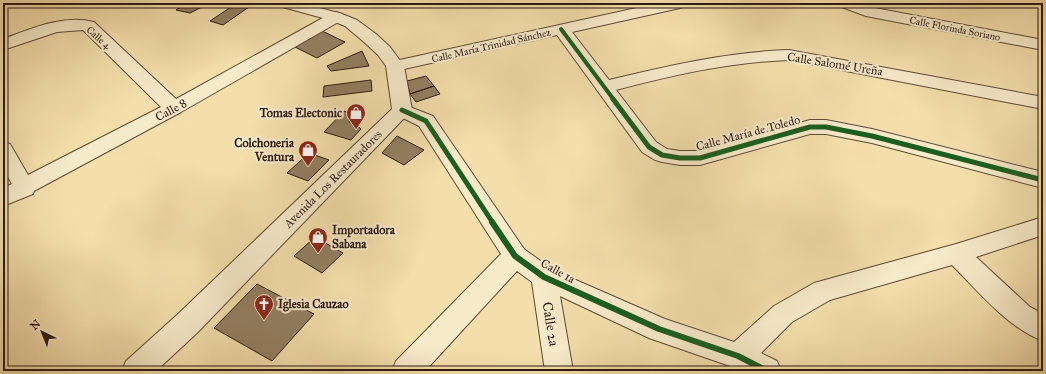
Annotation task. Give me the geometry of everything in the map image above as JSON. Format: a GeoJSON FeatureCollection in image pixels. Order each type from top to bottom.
{"type":"FeatureCollection","features":[{"type":"Feature","properties":{"kind":"street"},"geometry":{"type":"LineString","coordinates":[[284,3],[336,17],[351,23],[370,38],[384,51],[395,66],[402,110]]}},
{"type":"Feature","properties":{"kind":"street","name":"Calle María Trinidad Sánchez"},"geometry":{"type":"LineString","coordinates":[[395,66],[680,3]]}},
{"type":"Feature","properties":{"kind":"street","name":"Calle Florinda Soriano"},"geometry":{"type":"LineString","coordinates":[[844,3],[866,11],[1043,45]]}},
{"type":"Feature","properties":{"kind":"street","name":"Calle 8"},"geometry":{"type":"LineString","coordinates":[[3,198],[25,188],[174,108],[336,17]]}},
{"type":"Feature","properties":{"kind":"street","name":"Calle 4"},"geometry":{"type":"LineString","coordinates":[[3,45],[59,27],[75,24],[88,25],[174,108]]}},
{"type":"Feature","properties":{"kind":"street","name":"Calle María de Toledo"},"geometry":{"type":"LineString","coordinates":[[561,29],[650,148],[662,155],[680,158],[700,158],[810,127],[826,127],[888,140],[1043,180]]}},
{"type":"Feature","properties":{"kind":"street","name":"Calle Salomé Ureña"},"geometry":{"type":"LineString","coordinates":[[604,86],[729,60],[762,55],[789,55],[1043,103]]}},
{"type":"Feature","properties":{"kind":"street","name":"Calle 1a"},"geometry":{"type":"LineString","coordinates":[[402,110],[426,121],[515,256],[544,277],[659,329],[738,356],[767,371]]}},
{"type":"Feature","properties":{"kind":"street","name":"Avenida Los Restauradores"},"geometry":{"type":"LineString","coordinates":[[136,371],[187,324],[402,110]]}},
{"type":"Feature","properties":{"kind":"street"},"geometry":{"type":"LineString","coordinates":[[3,148],[25,188]]}},
{"type":"Feature","properties":{"kind":"street"},"geometry":{"type":"LineString","coordinates":[[738,356],[783,314],[823,292],[956,254],[1043,226]]}},
{"type":"Feature","properties":{"kind":"street"},"geometry":{"type":"LineString","coordinates":[[956,254],[1020,315],[1043,329]]}},
{"type":"Feature","properties":{"kind":"street"},"geometry":{"type":"LineString","coordinates":[[406,371],[515,256]]}},
{"type":"Feature","properties":{"kind":"street","name":"Calle 2a"},"geometry":{"type":"LineString","coordinates":[[544,277],[559,371]]}},
{"type":"Feature","properties":{"kind":"building"},"geometry":{"type":"Polygon","coordinates":[[[187,3],[210,3],[190,13],[176,10],[187,3]]]}},
{"type":"Feature","properties":{"kind":"building"},"geometry":{"type":"Polygon","coordinates":[[[237,3],[249,7],[223,25],[210,21],[237,3]]]}},
{"type":"Feature","properties":{"kind":"building"},"geometry":{"type":"Polygon","coordinates":[[[326,3],[347,3],[342,7],[326,3]]]}},
{"type":"Feature","properties":{"kind":"building"},"geometry":{"type":"Polygon","coordinates":[[[322,31],[345,42],[317,58],[295,47],[322,31]]]}},
{"type":"Feature","properties":{"kind":"building"},"geometry":{"type":"Polygon","coordinates":[[[362,51],[369,66],[331,71],[327,66],[362,51]]]}},
{"type":"Feature","properties":{"kind":"building"},"geometry":{"type":"Polygon","coordinates":[[[426,76],[434,86],[410,94],[407,81],[426,76]]]}},
{"type":"Feature","properties":{"kind":"building"},"geometry":{"type":"Polygon","coordinates":[[[371,80],[372,91],[323,97],[324,86],[371,80]]]}},
{"type":"Feature","properties":{"kind":"building"},"geometry":{"type":"Polygon","coordinates":[[[434,86],[440,94],[416,102],[410,94],[434,86]]]}},
{"type":"Feature","properties":{"kind":"building"},"geometry":{"type":"Polygon","coordinates":[[[344,111],[356,115],[349,122],[357,125],[361,129],[351,140],[324,132],[344,111]]]}},
{"type":"Feature","properties":{"kind":"building"},"geometry":{"type":"Polygon","coordinates":[[[397,136],[424,150],[404,165],[382,153],[397,136]]]}},
{"type":"Feature","properties":{"kind":"building","name":"Colchoneria Ventura"},"geometry":{"type":"Polygon","coordinates":[[[309,153],[329,160],[308,181],[287,173],[309,153]]]}},
{"type":"Feature","properties":{"kind":"building","name":"Importadora Sabana"},"geometry":{"type":"Polygon","coordinates":[[[315,237],[343,253],[322,273],[294,256],[315,237]]]}},
{"type":"Feature","properties":{"kind":"building","name":"Iglesia Cauzao"},"geometry":{"type":"Polygon","coordinates":[[[257,284],[314,314],[272,361],[214,328],[257,284]]]}},
{"type":"Feature","properties":{"kind":"cycle path"},"geometry":{"type":"LineString","coordinates":[[561,29],[649,147],[662,155],[680,158],[700,158],[810,127],[826,127],[872,136],[1043,180]]}},
{"type":"Feature","properties":{"kind":"cycle path"},"geometry":{"type":"LineString","coordinates":[[402,110],[426,121],[515,256],[544,277],[659,329],[738,356],[767,371]]}},
{"type":"Feature","properties":{"kind":"place","name":"Tomas Electonic"},"geometry":{"type":"Point","coordinates":[356,130]}},
{"type":"Feature","properties":{"kind":"place","name":"Colchoneria Ventura"},"geometry":{"type":"Point","coordinates":[308,167]}},
{"type":"Feature","properties":{"kind":"place","name":"Importadora Sabana"},"geometry":{"type":"Point","coordinates":[318,254]}},
{"type":"Feature","properties":{"kind":"place","name":"Iglesia Cauzao"},"geometry":{"type":"Point","coordinates":[264,321]}}]}
